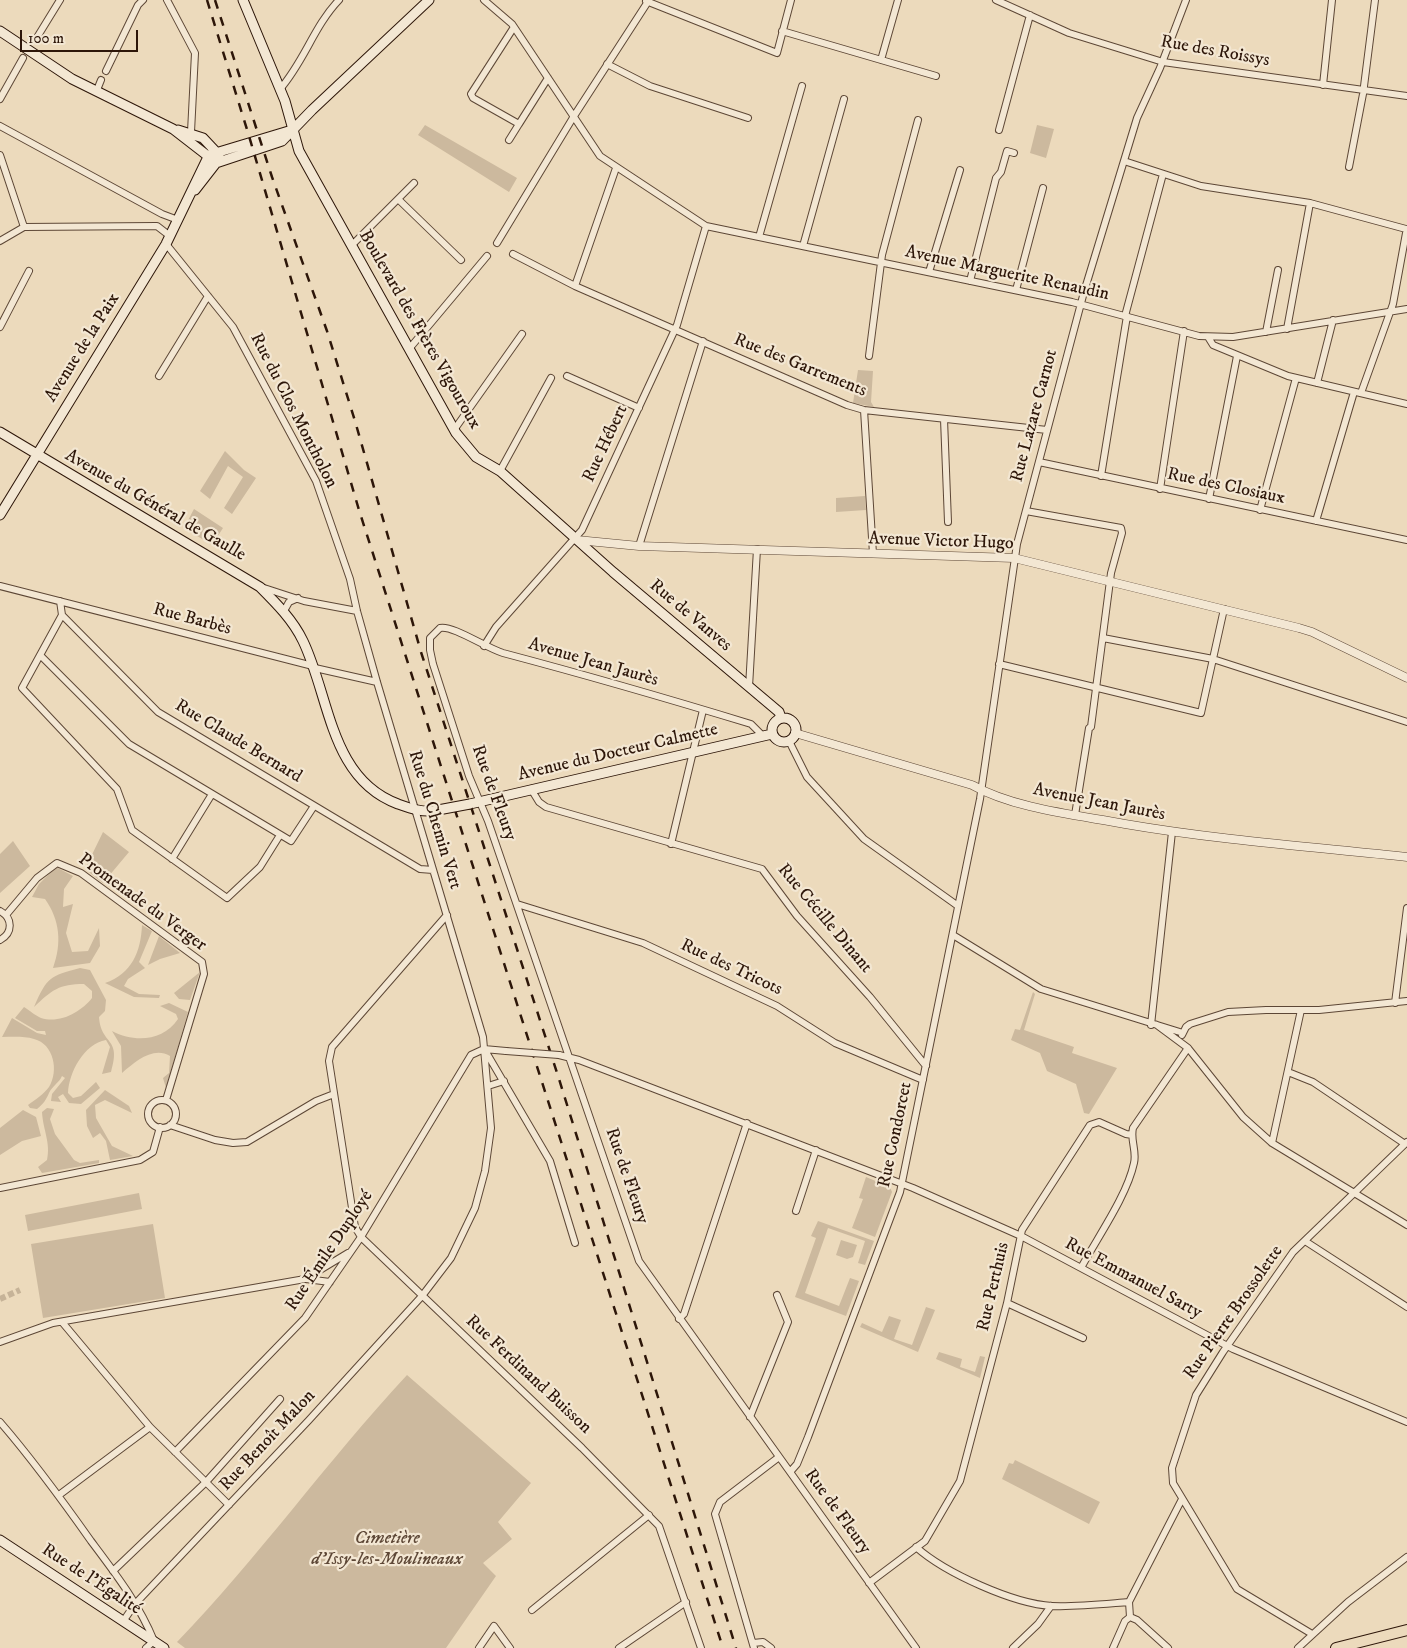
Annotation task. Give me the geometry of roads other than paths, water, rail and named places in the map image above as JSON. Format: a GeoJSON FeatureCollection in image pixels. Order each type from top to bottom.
{"type":"FeatureCollection","features":[{"type":"Feature","properties":{"kind":"main road","name":"Boulevard des Frères Vigouroux"},"geometry":{"type":"LineString","coordinates":[[243,0],[280,89],[299,151],[454,430],[476,457],[500,471],[575,540]]}},
{"type":"Feature","properties":{"kind":"main road"},"geometry":{"type":"LineString","coordinates":[[0,31],[72,79],[173,129],[216,158],[282,141],[428,0]]}},
{"type":"Feature","properties":{"kind":"main road"},"geometry":{"type":"LineString","coordinates":[[173,129],[191,132],[203,138],[216,158]]}},
{"type":"Feature","properties":{"kind":"main road","name":"Avenue de la Paix"},"geometry":{"type":"LineString","coordinates":[[0,515],[168,240],[191,196],[216,158]]}},
{"type":"Feature","properties":{"kind":"main road","name":"Avenue du Général de Gaulle"},"geometry":{"type":"LineString","coordinates":[[0,432],[260,587]]}},
{"type":"Feature","properties":{"kind":"main road","name":"Rue de Vanves"},"geometry":{"type":"LineString","coordinates":[[575,540],[778,712],[781,718]]}},
{"type":"Feature","properties":{"kind":"main road"},"geometry":{"type":"LineString","coordinates":[[237,572],[280,614],[312,666]]}},
{"type":"Feature","properties":{"kind":"main road"},"geometry":{"type":"LineString","coordinates":[[260,587],[284,611],[303,639],[345,756],[361,780],[388,800],[415,810]]}},
{"type":"Feature","properties":{"kind":"main road"},"geometry":{"type":"LineString","coordinates":[[781,718],[792,722],[792,737],[781,742],[768,734],[774,722],[781,718]]}},
{"type":"Feature","properties":{"kind":"main road","name":"Avenue du Docteur Calmette"},"geometry":{"type":"LineString","coordinates":[[415,810],[426,812],[470,804],[768,734]]}},
{"type":"Feature","properties":{"kind":"main road","name":"Rue de l'Égalité"},"geometry":{"type":"LineString","coordinates":[[0,1540],[164,1648]]}},
{"type":"Feature","properties":{"kind":"main road"},"geometry":{"type":"LineString","coordinates":[[1336,1648],[1407,1630]]}},
{"type":"Feature","properties":{"kind":"main road"},"geometry":{"type":"LineString","coordinates":[[1358,1648],[1376,1639]]}},
{"type":"Feature","properties":{"kind":"street"},"geometry":{"type":"LineString","coordinates":[[36,39],[60,0]]}},
{"type":"Feature","properties":{"kind":"street"},"geometry":{"type":"LineString","coordinates":[[106,71],[138,5],[143,0]]}},
{"type":"Feature","properties":{"kind":"street"},"geometry":{"type":"LineString","coordinates":[[167,0],[195,53],[191,132]]}},
{"type":"Feature","properties":{"kind":"street"},"geometry":{"type":"LineString","coordinates":[[280,89],[290,79],[324,15],[339,0]]}},
{"type":"Feature","properties":{"kind":"street","name":"Avenue Marguerite Renaudin"},"geometry":{"type":"LineString","coordinates":[[484,0],[514,27],[600,156],[706,226],[1081,304],[1208,338],[1233,338],[1390,310],[1407,309]]}},
{"type":"Feature","properties":{"kind":"street"},"geometry":{"type":"LineString","coordinates":[[497,243],[647,1],[777,53],[791,0]]}},
{"type":"Feature","properties":{"kind":"street"},"geometry":{"type":"LineString","coordinates":[[882,60],[898,0]]}},
{"type":"Feature","properties":{"kind":"street","name":"Rue des Roissys"},"geometry":{"type":"LineString","coordinates":[[998,0],[1069,33],[1148,55],[1163,62],[1407,96]]}},
{"type":"Feature","properties":{"kind":"street","name":"Rue Lazare Carnot"},"geometry":{"type":"LineString","coordinates":[[981,790],[1014,558],[1047,430],[1081,304],[1137,118],[1163,62],[1186,0]]}},
{"type":"Feature","properties":{"kind":"street"},"geometry":{"type":"LineString","coordinates":[[1323,85],[1332,0]]}},
{"type":"Feature","properties":{"kind":"street"},"geometry":{"type":"LineString","coordinates":[[1349,167],[1364,90],[1375,0]]}},
{"type":"Feature","properties":{"kind":"street"},"geometry":{"type":"LineString","coordinates":[[999,130],[1030,15]]}},
{"type":"Feature","properties":{"kind":"street"},"geometry":{"type":"LineString","coordinates":[[514,27],[471,94],[473,98],[519,124]]}},
{"type":"Feature","properties":{"kind":"street"},"geometry":{"type":"LineString","coordinates":[[782,31],[936,76]]}},
{"type":"Feature","properties":{"kind":"street"},"geometry":{"type":"LineString","coordinates":[[0,99],[23,58]]}},
{"type":"Feature","properties":{"kind":"street"},"geometry":{"type":"LineString","coordinates":[[608,64],[650,86],[748,118]]}},
{"type":"Feature","properties":{"kind":"street"},"geometry":{"type":"LineString","coordinates":[[509,140],[548,78]]}},
{"type":"Feature","properties":{"kind":"street"},"geometry":{"type":"LineString","coordinates":[[97,90],[101,80]]}},
{"type":"Feature","properties":{"kind":"street"},"geometry":{"type":"LineString","coordinates":[[759,237],[802,86]]}},
{"type":"Feature","properties":{"kind":"street"},"geometry":{"type":"LineString","coordinates":[[803,246],[844,99]]}},
{"type":"Feature","properties":{"kind":"street"},"geometry":{"type":"LineString","coordinates":[[869,356],[881,262],[918,120]]}},
{"type":"Feature","properties":{"kind":"street"},"geometry":{"type":"LineString","coordinates":[[0,126],[162,214],[178,220]]}},
{"type":"Feature","properties":{"kind":"street"},"geometry":{"type":"LineString","coordinates":[[970,281],[996,178],[1001,172],[1007,151],[1014,153]]}},
{"type":"Feature","properties":{"kind":"street"},"geometry":{"type":"LineString","coordinates":[[0,155],[24,227]]}},
{"type":"Feature","properties":{"kind":"street"},"geometry":{"type":"LineString","coordinates":[[1124,161],[1201,186],[1310,203],[1406,231],[1393,304],[1358,393],[1316,521]]}},
{"type":"Feature","properties":{"kind":"street"},"geometry":{"type":"LineString","coordinates":[[575,286],[616,168]]}},
{"type":"Feature","properties":{"kind":"street"},"geometry":{"type":"LineString","coordinates":[[929,272],[960,170]]}},
{"type":"Feature","properties":{"kind":"street"},"geometry":{"type":"LineString","coordinates":[[1101,476],[1126,316],[1163,174]]}},
{"type":"Feature","properties":{"kind":"street"},"geometry":{"type":"LineString","coordinates":[[352,245],[414,183]]}},
{"type":"Feature","properties":{"kind":"street"},"geometry":{"type":"LineString","coordinates":[[1016,290],[1043,188]]}},
{"type":"Feature","properties":{"kind":"street"},"geometry":{"type":"LineString","coordinates":[[398,199],[461,260]]}},
{"type":"Feature","properties":{"kind":"street"},"geometry":{"type":"LineString","coordinates":[[1286,328],[1310,203]]}},
{"type":"Feature","properties":{"kind":"street"},"geometry":{"type":"LineString","coordinates":[[0,241],[24,227],[157,226],[162,214]]}},
{"type":"Feature","properties":{"kind":"street","name":"Rue du Clos Montholon"},"geometry":{"type":"LineString","coordinates":[[157,226],[233,327],[316,481],[350,579],[357,611]]}},
{"type":"Feature","properties":{"kind":"street","name":"Rue Hébert"},"geometry":{"type":"LineString","coordinates":[[487,647],[496,627],[582,530],[675,330],[706,226]]}},
{"type":"Feature","properties":{"kind":"street","name":"Rue des Garrements"},"geometry":{"type":"LineString","coordinates":[[513,254],[575,286],[831,399],[864,410],[1047,430]]}},
{"type":"Feature","properties":{"kind":"street"},"geometry":{"type":"LineString","coordinates":[[409,349],[487,256]]}},
{"type":"Feature","properties":{"kind":"street"},"geometry":{"type":"LineString","coordinates":[[1266,332],[1278,270]]}},
{"type":"Feature","properties":{"kind":"street"},"geometry":{"type":"LineString","coordinates":[[0,327],[29,271]]}},
{"type":"Feature","properties":{"kind":"street"},"geometry":{"type":"LineString","coordinates":[[159,376],[208,296]]}},
{"type":"Feature","properties":{"kind":"street"},"geometry":{"type":"LineString","coordinates":[[1317,383],[1333,320]]}},
{"type":"Feature","properties":{"kind":"street"},"geometry":{"type":"LineString","coordinates":[[1160,489],[1184,331]]}},
{"type":"Feature","properties":{"kind":"street"},"geometry":{"type":"LineString","coordinates":[[454,430],[522,334]]}},
{"type":"Feature","properties":{"kind":"street"},"geometry":{"type":"LineString","coordinates":[[1208,338],[1213,345],[1237,356],[1296,378],[1407,404]]}},
{"type":"Feature","properties":{"kind":"street"},"geometry":{"type":"LineString","coordinates":[[639,546],[703,341]]}},
{"type":"Feature","properties":{"kind":"street"},"geometry":{"type":"LineString","coordinates":[[1209,499],[1237,356]]}},
{"type":"Feature","properties":{"kind":"street"},"geometry":{"type":"LineString","coordinates":[[567,376],[639,408]]}},
{"type":"Feature","properties":{"kind":"street"},"geometry":{"type":"LineString","coordinates":[[500,471],[551,378]]}},
{"type":"Feature","properties":{"kind":"street"},"geometry":{"type":"LineString","coordinates":[[1260,510],[1296,378]]}},
{"type":"Feature","properties":{"kind":"street"},"geometry":{"type":"LineString","coordinates":[[864,410],[873,554]]}},
{"type":"Feature","properties":{"kind":"street"},"geometry":{"type":"LineString","coordinates":[[944,418],[948,522]]}},
{"type":"Feature","properties":{"kind":"street","name":"Rue des Closiaux"},"geometry":{"type":"LineString","coordinates":[[1039,462],[1407,540]]}},
{"type":"Feature","properties":{"kind":"street"},"geometry":{"type":"LineString","coordinates":[[1026,511],[1121,528],[1122,533],[1110,581],[1096,686],[1075,815]]}},
{"type":"Feature","properties":{"kind":"street","name":"Avenue Victor Hugo"},"geometry":{"type":"LineString","coordinates":[[575,540],[639,546],[1014,558],[1312,632],[1407,678]]}},
{"type":"Feature","properties":{"kind":"street"},"geometry":{"type":"LineString","coordinates":[[749,687],[757,549]]}},
{"type":"Feature","properties":{"kind":"street","name":"Rue Barbès"},"geometry":{"type":"LineString","coordinates":[[0,586],[377,682]]}},
{"type":"Feature","properties":{"kind":"street","name":"Avenue du Général de Gaulle"},"geometry":{"type":"LineString","coordinates":[[260,587],[298,598],[357,611]]}},
{"type":"Feature","properties":{"kind":"street"},"geometry":{"type":"LineString","coordinates":[[284,611],[290,602],[298,598]]}},
{"type":"Feature","properties":{"kind":"street"},"geometry":{"type":"LineString","coordinates":[[60,601],[62,615],[22,688],[117,789],[132,830],[227,898],[260,867],[280,835]]}},
{"type":"Feature","properties":{"kind":"street"},"geometry":{"type":"LineString","coordinates":[[999,664],[1201,713],[1224,609]]}},
{"type":"Feature","properties":{"kind":"street","name":"Rue du Chemin Vert"},"geometry":{"type":"LineString","coordinates":[[357,611],[483,1038],[488,1086]]}},
{"type":"Feature","properties":{"kind":"street","name":"Rue Claude Bernard"},"geometry":{"type":"LineString","coordinates":[[62,615],[158,712],[420,870],[433,870]]}},
{"type":"Feature","properties":{"kind":"street","name":"Avenue Jean Jaurès"},"geometry":{"type":"LineString","coordinates":[[430,650],[429,643],[433,633],[444,627],[457,630],[465,637],[487,647],[751,724],[768,734]]}},
{"type":"Feature","properties":{"kind":"street"},"geometry":{"type":"LineString","coordinates":[[1103,638],[1213,659],[1407,722]]}},
{"type":"Feature","properties":{"kind":"street","name":"Rue de Fleury"},"geometry":{"type":"LineString","coordinates":[[430,650],[470,776],[517,904],[639,1261],[916,1648]]}},
{"type":"Feature","properties":{"kind":"street"},"geometry":{"type":"LineString","coordinates":[[40,655],[129,744],[280,835],[292,841],[314,806]]}},
{"type":"Feature","properties":{"kind":"street"},"geometry":{"type":"LineString","coordinates":[[671,844],[703,710]]}},
{"type":"Feature","properties":{"kind":"street"},"geometry":{"type":"LineString","coordinates":[[792,737],[807,777],[864,839],[958,906]]}},
{"type":"Feature","properties":{"kind":"street","name":"Avenue Jean Jaurès"},"geometry":{"type":"LineString","coordinates":[[792,737],[972,784],[981,790],[1019,802],[1075,815],[1172,832],[1407,857]]}},
{"type":"Feature","properties":{"kind":"street","name":"Rue Cécille Dinant"},"geometry":{"type":"LineString","coordinates":[[531,789],[536,798],[546,807],[762,869],[797,916],[870,997],[926,1066]]}},
{"type":"Feature","properties":{"kind":"street","name":"Rue Condorcet"},"geometry":{"type":"LineString","coordinates":[[790,1472],[797,1464],[808,1437],[902,1183],[981,790]]}},
{"type":"Feature","properties":{"kind":"street"},"geometry":{"type":"LineString","coordinates":[[172,859],[212,794]]}},
{"type":"Feature","properties":{"kind":"street"},"geometry":{"type":"LineString","coordinates":[[1154,1025],[1172,832]]}},
{"type":"Feature","properties":{"kind":"street","name":"Promenade du Verger"},"geometry":{"type":"LineString","coordinates":[[0,940],[6,936],[10,928],[3,913],[37,878],[57,862],[81,873],[202,962],[204,974],[166,1100]]}},
{"type":"Feature","properties":{"kind":"street","name":"Rue des Tricots"},"geometry":{"type":"LineString","coordinates":[[517,904],[643,943],[777,1006],[835,1043],[923,1080]]}},
{"type":"Feature","properties":{"kind":"street"},"geometry":{"type":"LineString","coordinates":[[1395,1003],[1407,908]]}},
{"type":"Feature","properties":{"kind":"street"},"geometry":{"type":"LineString","coordinates":[[361,1237],[355,1227],[334,1094],[329,1061],[332,1048],[446,915]]}},
{"type":"Feature","properties":{"kind":"street"},"geometry":{"type":"LineString","coordinates":[[953,935],[1041,989],[1183,1033]]}},
{"type":"Feature","properties":{"kind":"street"},"geometry":{"type":"LineString","coordinates":[[1180,1042],[1183,1033],[1190,1024],[1228,1012],[1301,1010],[1407,1001]]}},
{"type":"Feature","properties":{"kind":"street"},"geometry":{"type":"LineString","coordinates":[[1272,1142],[1301,1010]]}},
{"type":"Feature","properties":{"kind":"street"},"geometry":{"type":"LineString","coordinates":[[1154,1025],[1188,1048],[1243,1116],[1272,1142],[1407,1225]]}},
{"type":"Feature","properties":{"kind":"street"},"geometry":{"type":"LineString","coordinates":[[1183,1033],[1188,1048]]}},
{"type":"Feature","properties":{"kind":"street"},"geometry":{"type":"LineString","coordinates":[[1081,1268],[1129,1180],[1136,1152],[1132,1134],[1136,1122],[1188,1048]]}},
{"type":"Feature","properties":{"kind":"street"},"geometry":{"type":"LineString","coordinates":[[484,1049],[550,1160],[575,1243]]}},
{"type":"Feature","properties":{"kind":"street","name":"Rue Emmanuel Sarty"},"geometry":{"type":"LineString","coordinates":[[484,1049],[569,1058],[747,1123],[902,1183],[1021,1236],[1227,1347],[1407,1422]]}},
{"type":"Feature","properties":{"kind":"street","name":"Rue Émile Duployé"},"geometry":{"type":"LineString","coordinates":[[175,1452],[305,1318],[322,1294],[326,1282],[361,1237],[471,1055],[484,1049]]}},
{"type":"Feature","properties":{"kind":"street"},"geometry":{"type":"LineString","coordinates":[[1288,1072],[1313,1082],[1406,1143]]}},
{"type":"Feature","properties":{"kind":"street"},"geometry":{"type":"LineString","coordinates":[[488,1086],[504,1081]]}},
{"type":"Feature","properties":{"kind":"street","name":"Rue Benoît Malon"},"geometry":{"type":"LineString","coordinates":[[124,1620],[135,1604],[422,1296],[451,1258],[475,1208],[486,1171],[491,1128],[488,1086]]}},
{"type":"Feature","properties":{"kind":"street"},"geometry":{"type":"LineString","coordinates":[[172,1126],[176,1111],[172,1104],[166,1100],[155,1102],[149,1110],[150,1121],[160,1127],[172,1126],[215,1140],[233,1143],[247,1142],[316,1101],[334,1094]]}},
{"type":"Feature","properties":{"kind":"street","name":"Rue Perthuis"},"geometry":{"type":"LineString","coordinates":[[869,1583],[924,1541],[960,1481],[1007,1303],[1022,1230],[1090,1125],[1099,1122],[1126,1134],[1132,1134]]}},
{"type":"Feature","properties":{"kind":"street"},"geometry":{"type":"LineString","coordinates":[[679,1319],[684,1314],[747,1123]]}},
{"type":"Feature","properties":{"kind":"street"},"geometry":{"type":"LineString","coordinates":[[0,1188],[140,1160],[153,1152],[160,1127]]}},
{"type":"Feature","properties":{"kind":"street","name":"Rue Pierre Brossolette"},"geometry":{"type":"LineString","coordinates":[[1312,1634],[1237,1588],[1173,1483],[1172,1468],[1198,1390],[1293,1252],[1406,1143]]}},
{"type":"Feature","properties":{"kind":"street"},"geometry":{"type":"LineString","coordinates":[[796,1211],[816,1150]]}},
{"type":"Feature","properties":{"kind":"street","name":"Rue Ferdinand Buisson"},"geometry":{"type":"LineString","coordinates":[[361,1237],[582,1448],[659,1526],[701,1648]]}},
{"type":"Feature","properties":{"kind":"street"},"geometry":{"type":"LineString","coordinates":[[1305,1241],[1407,1307]]}},
{"type":"Feature","properties":{"kind":"street"},"geometry":{"type":"LineString","coordinates":[[305,1279],[351,1250]]}},
{"type":"Feature","properties":{"kind":"street"},"geometry":{"type":"LineString","coordinates":[[0,1342],[33,1329],[62,1322],[305,1279],[326,1282]]}},
{"type":"Feature","properties":{"kind":"street"},"geometry":{"type":"LineString","coordinates":[[750,1417],[788,1322],[777,1295]]}},
{"type":"Feature","properties":{"kind":"street"},"geometry":{"type":"LineString","coordinates":[[1007,1303],[1083,1338]]}},
{"type":"Feature","properties":{"kind":"street"},"geometry":{"type":"LineString","coordinates":[[62,1322],[150,1428],[229,1505]]}},
{"type":"Feature","properties":{"kind":"street"},"geometry":{"type":"LineString","coordinates":[[113,1570],[206,1482],[280,1399]]}},
{"type":"Feature","properties":{"kind":"street"},"geometry":{"type":"LineString","coordinates":[[0,1422],[59,1496],[113,1570],[135,1604],[146,1622],[154,1641],[146,1648]]}},
{"type":"Feature","properties":{"kind":"street"},"geometry":{"type":"LineString","coordinates":[[59,1496],[150,1428]]}},
{"type":"Feature","properties":{"kind":"street"},"geometry":{"type":"LineString","coordinates":[[771,1648],[764,1642],[753,1645],[715,1514],[720,1502],[779,1457]]}},
{"type":"Feature","properties":{"kind":"street"},"geometry":{"type":"LineString","coordinates":[[1130,1617],[1129,1602],[1182,1499]]}},
{"type":"Feature","properties":{"kind":"street"},"geometry":{"type":"LineString","coordinates":[[532,1610],[649,1515]]}},
{"type":"Feature","properties":{"kind":"street"},"geometry":{"type":"LineString","coordinates":[[916,1547],[939,1564],[1002,1596],[1051,1606],[1129,1602]]}},
{"type":"Feature","properties":{"kind":"street"},"geometry":{"type":"LineString","coordinates":[[1298,1648],[1376,1579],[1407,1557]]}},
{"type":"Feature","properties":{"kind":"street"},"geometry":{"type":"LineString","coordinates":[[619,1648],[686,1602]]}},
{"type":"Feature","properties":{"kind":"street"},"geometry":{"type":"LineString","coordinates":[[1013,1648],[1038,1624],[1051,1606]]}},
{"type":"Feature","properties":{"kind":"street"},"geometry":{"type":"LineString","coordinates":[[1113,1648],[1125,1621],[1130,1617]]}},
{"type":"Feature","properties":{"kind":"street"},"geometry":{"type":"LineString","coordinates":[[1130,1617],[1137,1620],[1168,1648]]}},
{"type":"Feature","properties":{"kind":"street"},"geometry":{"type":"LineString","coordinates":[[478,1648],[494,1626],[510,1648]]}},
{"type":"Feature","properties":{"kind":"tunnel"},"geometry":{"type":"LineString","coordinates":[[0,1299],[20,1290]]}},
{"type":"Feature","properties":{"kind":"railway"},"geometry":{"type":"LineString","coordinates":[[207,0],[359,510],[723,1648]]}},
{"type":"Feature","properties":{"kind":"railway"},"geometry":{"type":"LineString","coordinates":[[215,0],[272,177],[327,331],[355,421],[421,652],[559,1079],[736,1648]]}},
{"type":"Feature","properties":{"kind":"park label","name":"Cimetière d'Issy-les-Moulineaux"},"geometry":{"type":"Point","coordinates":[387,1549]}}]}
